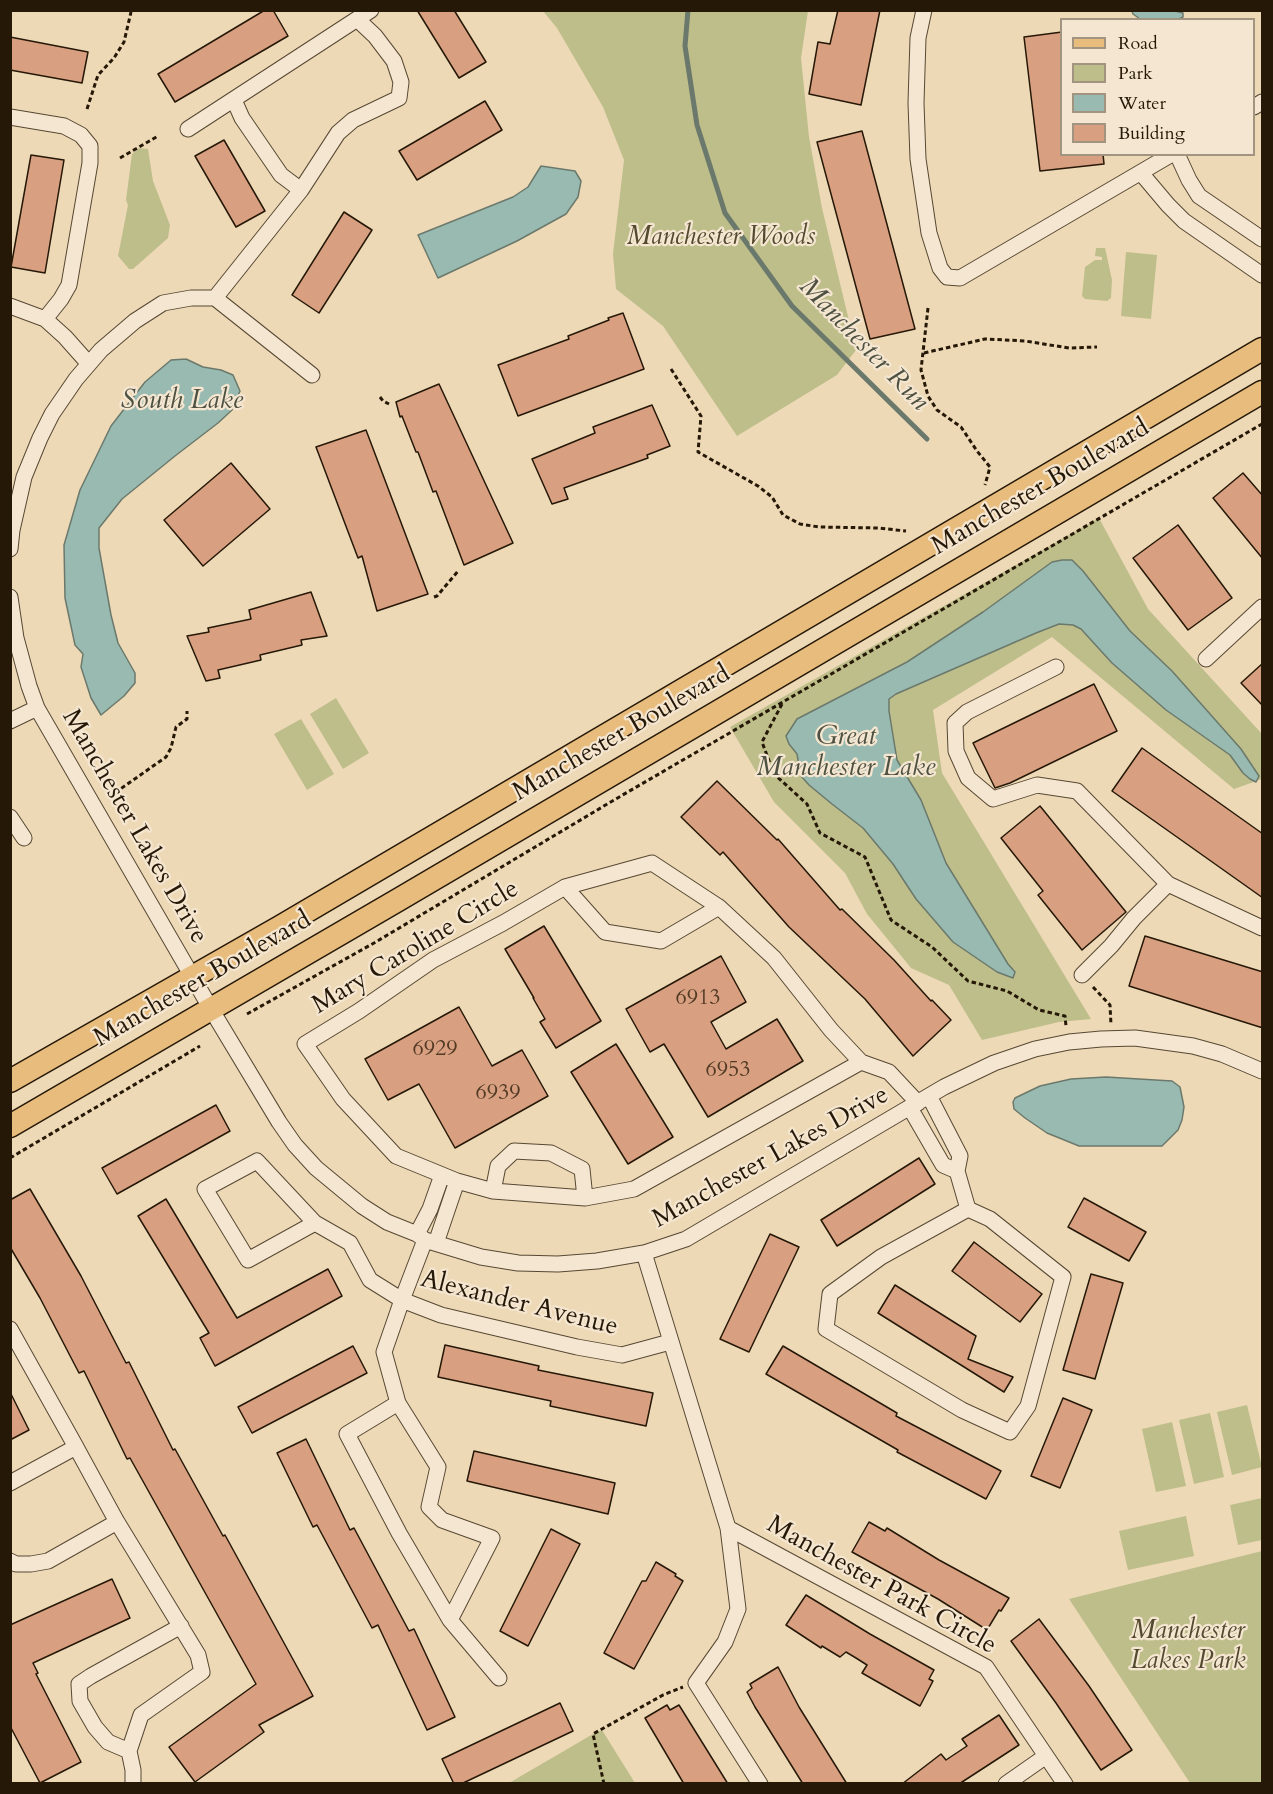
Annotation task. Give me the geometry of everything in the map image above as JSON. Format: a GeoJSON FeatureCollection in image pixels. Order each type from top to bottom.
{"type":"FeatureCollection","features":[{"type":"Feature","properties":{"kind":"main road","name":"Manchester Boulevard"},"geometry":{"type":"LineString","coordinates":[[10,1081],[193,977],[1263,349]]}},
{"type":"Feature","properties":{"kind":"main road","name":"Manchester Boulevard"},"geometry":{"type":"LineString","coordinates":[[10,1126],[1263,392]]}},
{"type":"Feature","properties":{"kind":"street"},"geometry":{"type":"LineString","coordinates":[[188,129],[371,10]]}},
{"type":"Feature","properties":{"kind":"street"},"geometry":{"type":"LineString","coordinates":[[924,10],[918,38],[916,103],[918,159],[929,233],[940,268],[947,277],[960,278],[1169,156]]}},
{"type":"Feature","properties":{"kind":"street"},"geometry":{"type":"LineString","coordinates":[[215,298],[301,190],[338,133],[353,120],[399,98],[400,82],[394,61],[375,36],[358,20]]}},
{"type":"Feature","properties":{"kind":"street"},"geometry":{"type":"LineString","coordinates":[[234,100],[243,118],[281,176],[301,190]]}},
{"type":"Feature","properties":{"kind":"street"},"geometry":{"type":"LineString","coordinates":[[10,117],[64,126],[81,135],[90,146],[90,163],[69,285],[45,319]]}},
{"type":"Feature","properties":{"kind":"street"},"geometry":{"type":"LineString","coordinates":[[1178,156],[1199,196],[1263,238]]}},
{"type":"Feature","properties":{"kind":"street"},"geometry":{"type":"LineString","coordinates":[[1141,173],[1184,221],[1263,275]]}},
{"type":"Feature","properties":{"kind":"street"},"geometry":{"type":"LineString","coordinates":[[10,549],[11,530],[24,477],[52,414],[76,379],[101,350],[135,321],[163,303],[190,298],[215,298],[312,375]]}},
{"type":"Feature","properties":{"kind":"street"},"geometry":{"type":"LineString","coordinates":[[10,306],[45,319],[89,364]]}},
{"type":"Feature","properties":{"kind":"street","name":"Manchester Lakes Drive"},"geometry":{"type":"LineString","coordinates":[[10,597],[16,638],[37,708],[279,1122],[295,1145],[316,1168],[362,1206],[387,1222],[426,1239],[481,1257],[518,1263],[558,1264],[597,1261],[644,1253],[686,1239],[944,1087],[994,1063],[1035,1049],[1069,1042],[1135,1038],[1193,1046],[1222,1054],[1263,1071]]}},
{"type":"Feature","properties":{"kind":"street"},"geometry":{"type":"LineString","coordinates":[[1206,659],[1263,607]]}},
{"type":"Feature","properties":{"kind":"street"},"geometry":{"type":"LineString","coordinates":[[1056,667],[968,712],[955,723],[956,751],[968,778],[993,799],[1037,785],[1077,791],[1168,884],[1263,928]]}},
{"type":"Feature","properties":{"kind":"street"},"geometry":{"type":"LineString","coordinates":[[10,721],[37,708]]}},
{"type":"Feature","properties":{"kind":"street"},"geometry":{"type":"LineString","coordinates":[[10,817],[24,837]]}},
{"type":"Feature","properties":{"kind":"street","name":"Mary Caroline Circle"},"geometry":{"type":"LineString","coordinates":[[861,1062],[634,1189],[585,1198],[493,1191],[457,1181],[396,1156],[343,1100],[305,1044],[359,1011],[433,960],[565,887],[652,863],[719,907],[774,958],[831,1030],[861,1062],[890,1072],[919,1103]]}},
{"type":"Feature","properties":{"kind":"street"},"geometry":{"type":"LineString","coordinates":[[1082,975],[1168,884]]}},
{"type":"Feature","properties":{"kind":"street"},"geometry":{"type":"LineString","coordinates":[[565,887],[605,932],[661,941],[719,907]]}},
{"type":"Feature","properties":{"kind":"street"},"geometry":{"type":"LineString","coordinates":[[919,1103],[944,1165],[957,1171]]}},
{"type":"Feature","properties":{"kind":"street"},"geometry":{"type":"LineString","coordinates":[[919,1103],[960,1156],[957,1171],[968,1209],[990,1219],[1063,1276],[1028,1406],[1010,1432],[962,1410],[826,1329],[830,1294],[881,1257],[968,1209]]}},
{"type":"Feature","properties":{"kind":"street"},"geometry":{"type":"LineString","coordinates":[[493,1191],[498,1166],[514,1151],[551,1153],[582,1170],[585,1198]]}},
{"type":"Feature","properties":{"kind":"street","name":"Alexander Avenue"},"geometry":{"type":"LineString","coordinates":[[315,1224],[248,1260],[205,1189],[257,1161],[315,1224],[350,1243],[370,1280],[402,1300],[441,1314],[577,1347],[622,1355],[670,1342]]}},
{"type":"Feature","properties":{"kind":"street"},"geometry":{"type":"LineString","coordinates":[[426,1239],[430,1209],[442,1175]]}},
{"type":"Feature","properties":{"kind":"street"},"geometry":{"type":"LineString","coordinates":[[450,1620],[492,1538],[442,1520],[429,1507],[438,1467],[398,1403],[384,1352],[426,1239],[457,1181]]}},
{"type":"Feature","properties":{"kind":"street","name":"Manchester Park Circle"},"geometry":{"type":"LineString","coordinates":[[644,1253],[728,1528],[738,1609],[725,1642],[696,1683],[760,1784]]}},
{"type":"Feature","properties":{"kind":"street"},"geometry":{"type":"LineString","coordinates":[[12,1337],[117,1522],[198,1655],[202,1672],[141,1715],[129,1750],[133,1784]]}},
{"type":"Feature","properties":{"kind":"street"},"geometry":{"type":"LineString","coordinates":[[398,1403],[346,1434],[399,1533],[450,1620],[498,1678]]}},
{"type":"Feature","properties":{"kind":"street"},"geometry":{"type":"LineString","coordinates":[[10,1484],[76,1447]]}},
{"type":"Feature","properties":{"kind":"street"},"geometry":{"type":"LineString","coordinates":[[10,1561],[16,1564],[32,1564],[48,1561],[117,1522]]}},
{"type":"Feature","properties":{"kind":"street","name":"Manchester Park Circle"},"geometry":{"type":"LineString","coordinates":[[728,1528],[986,1667],[1065,1784]]}},
{"type":"Feature","properties":{"kind":"street"},"geometry":{"type":"LineString","coordinates":[[129,1750],[108,1742],[95,1727],[80,1701],[79,1684],[181,1626]]}},
{"type":"Feature","properties":{"kind":"street"},"geometry":{"type":"LineString","coordinates":[[1006,1784],[1046,1756]]}},
{"type":"Feature","properties":{"kind":"path"},"geometry":{"type":"LineString","coordinates":[[87,109],[98,75],[114,58],[124,42],[131,12],[134,10]]}},
{"type":"Feature","properties":{"kind":"path"},"geometry":{"type":"LineString","coordinates":[[120,158],[158,136]]}},
{"type":"Feature","properties":{"kind":"path"},"geometry":{"type":"LineString","coordinates":[[928,308],[921,370],[928,396],[938,411],[961,427],[990,467],[985,485]]}},
{"type":"Feature","properties":{"kind":"path"},"geometry":{"type":"LineString","coordinates":[[924,353],[985,339],[1025,341],[1069,348],[1097,347]]}},
{"type":"Feature","properties":{"kind":"path"},"geometry":{"type":"LineString","coordinates":[[671,369],[701,416],[698,452],[758,486],[772,497],[783,515],[800,524],[819,527],[906,531]]}},
{"type":"Feature","properties":{"kind":"path"},"geometry":{"type":"LineString","coordinates":[[380,397],[389,404]]}},
{"type":"Feature","properties":{"kind":"path"},"geometry":{"type":"LineString","coordinates":[[246,1014],[374,943],[604,806],[1263,424]]}},
{"type":"Feature","properties":{"kind":"path"},"geometry":{"type":"LineString","coordinates":[[434,597],[459,570]]}},
{"type":"Feature","properties":{"kind":"path"},"geometry":{"type":"LineString","coordinates":[[782,703],[762,742],[774,774],[807,804],[820,833],[866,857],[891,920],[932,947],[968,981],[1007,991],[1039,1010],[1065,1016],[1069,1042]]}},
{"type":"Feature","properties":{"kind":"path"},"geometry":{"type":"LineString","coordinates":[[109,797],[166,757],[171,748],[176,727],[187,718],[187,711]]}},
{"type":"Feature","properties":{"kind":"path"},"geometry":{"type":"LineString","coordinates":[[1082,975],[1110,1005],[1112,1039]]}},
{"type":"Feature","properties":{"kind":"path"},"geometry":{"type":"LineString","coordinates":[[10,1158],[200,1046]]}},
{"type":"Feature","properties":{"kind":"path"},"geometry":{"type":"LineString","coordinates":[[604,1784],[593,1734],[663,1695],[685,1686]]}},
{"type":"Feature","properties":{"kind":"green space","name":"Manchester Woods"},"geometry":{"type":"Polygon","coordinates":[[[543,11],[808,11],[801,58],[809,137],[822,208],[856,350],[837,375],[737,436],[663,326],[616,289],[613,254],[624,160],[603,107],[557,28],[543,11]]]}},
{"type":"Feature","properties":{"kind":"green space"},"geometry":{"type":"Polygon","coordinates":[[[139,148],[148,149],[153,181],[170,225],[168,238],[133,269],[129,269],[118,256],[128,205],[126,200],[132,154],[139,148]]]}},
{"type":"Feature","properties":{"kind":"green space"},"geometry":{"type":"Polygon","coordinates":[[[1096,248],[1105,248],[1112,280],[1111,298],[1107,301],[1085,299],[1082,296],[1085,267],[1095,260],[1102,260],[1102,257],[1095,256],[1096,248]]]}},
{"type":"Feature","properties":{"kind":"green space"},"geometry":{"type":"Polygon","coordinates":[[[1126,252],[1157,255],[1151,319],[1121,316],[1126,252]]]}},
{"type":"Feature","properties":{"kind":"green space"},"geometry":{"type":"Polygon","coordinates":[[[1099,518],[1148,609],[1262,734],[1262,779],[1234,789],[1052,637],[933,710],[942,773],[1091,1019],[1059,1022],[982,1040],[949,985],[911,968],[867,914],[845,873],[774,802],[730,727],[1099,518]]]}},
{"type":"Feature","properties":{"kind":"green space"},"geometry":{"type":"Polygon","coordinates":[[[336,698],[369,753],[343,769],[310,714],[336,698]]]}},
{"type":"Feature","properties":{"kind":"green space"},"geometry":{"type":"Polygon","coordinates":[[[301,719],[334,774],[307,790],[274,734],[301,719]]]}},
{"type":"Feature","properties":{"kind":"green space"},"geometry":{"type":"Polygon","coordinates":[[[1247,1405],[1262,1467],[1232,1475],[1217,1412],[1247,1405]]]}},
{"type":"Feature","properties":{"kind":"green space"},"geometry":{"type":"Polygon","coordinates":[[[1210,1413],[1224,1477],[1194,1484],[1179,1420],[1210,1413]]]}},
{"type":"Feature","properties":{"kind":"green space"},"geometry":{"type":"Polygon","coordinates":[[[1172,1422],[1186,1486],[1156,1492],[1142,1429],[1172,1422]]]}},
{"type":"Feature","properties":{"kind":"green space"},"geometry":{"type":"Polygon","coordinates":[[[1262,1498],[1262,1540],[1238,1545],[1230,1505],[1262,1498]]]}},
{"type":"Feature","properties":{"kind":"green space"},"geometry":{"type":"Polygon","coordinates":[[[1186,1516],[1194,1556],[1128,1570],[1119,1531],[1186,1516]]]}},
{"type":"Feature","properties":{"kind":"green space","name":"Manchester Lakes Park"},"geometry":{"type":"Polygon","coordinates":[[[1262,1551],[1262,1783],[1190,1783],[1069,1599],[1262,1551]]]}},
{"type":"Feature","properties":{"kind":"green space"},"geometry":{"type":"Polygon","coordinates":[[[602,1730],[635,1783],[509,1783],[593,1734],[602,1730]]]}},
{"type":"Feature","properties":{"kind":"water"},"geometry":{"type":"Polygon","coordinates":[[[1132,11],[1175,11],[1183,13],[1183,17],[1139,18],[1132,11]]]}},
{"type":"Feature","properties":{"kind":"water"},"geometry":{"type":"Polygon","coordinates":[[[541,166],[575,171],[581,181],[578,197],[566,214],[517,241],[438,278],[418,235],[513,197],[528,187],[541,166]]]}},
{"type":"Feature","properties":{"kind":"water","name":"South Lake"},"geometry":{"type":"Polygon","coordinates":[[[186,359],[203,367],[233,375],[240,391],[232,410],[122,499],[99,528],[99,548],[111,615],[118,643],[135,673],[135,683],[124,696],[101,715],[91,698],[81,667],[83,654],[75,645],[65,598],[64,545],[80,490],[111,426],[145,382],[171,360],[186,359]]]}},
{"type":"Feature","properties":{"kind":"water","name":"Great Manchester Lake"},"geometry":{"type":"Polygon","coordinates":[[[1072,560],[1083,571],[1130,631],[1172,671],[1241,749],[1259,776],[1256,782],[1250,779],[1230,755],[1166,710],[1112,663],[1081,629],[1073,625],[1059,624],[1036,633],[889,699],[897,760],[921,800],[946,863],[1015,972],[1013,978],[997,972],[953,942],[916,899],[893,864],[863,828],[801,776],[797,754],[786,736],[797,719],[907,662],[983,612],[1052,562],[1072,560]]]}},
{"type":"Feature","properties":{"kind":"water"},"geometry":{"type":"Polygon","coordinates":[[[1106,1077],[1172,1081],[1180,1087],[1184,1107],[1178,1130],[1162,1146],[1079,1146],[1047,1133],[1014,1109],[1015,1098],[1040,1086],[1071,1079],[1106,1077]]]}},
{"type":"Feature","properties":{"kind":"building"},"geometry":{"type":"Polygon","coordinates":[[[265,10],[273,10],[288,36],[175,102],[158,74],[265,10]]]}},
{"type":"Feature","properties":{"kind":"building"},"geometry":{"type":"Polygon","coordinates":[[[417,10],[454,10],[486,62],[459,78],[417,10]]]}},
{"type":"Feature","properties":{"kind":"building"},"geometry":{"type":"Polygon","coordinates":[[[838,10],[880,10],[861,105],[809,94],[818,42],[830,44],[838,10]]]}},
{"type":"Feature","properties":{"kind":"building"},"geometry":{"type":"Polygon","coordinates":[[[1060,32],[1060,156],[1103,156],[1104,164],[1040,171],[1024,37],[1060,32]]]}},
{"type":"Feature","properties":{"kind":"building"},"geometry":{"type":"Polygon","coordinates":[[[10,37],[88,52],[82,83],[10,70],[10,37]]]}},
{"type":"Feature","properties":{"kind":"building"},"geometry":{"type":"Polygon","coordinates":[[[485,101],[502,130],[417,180],[399,151],[485,101]]]}},
{"type":"Feature","properties":{"kind":"building"},"geometry":{"type":"Polygon","coordinates":[[[862,131],[915,329],[870,339],[817,142],[862,131]]]}},
{"type":"Feature","properties":{"kind":"building"},"geometry":{"type":"Polygon","coordinates":[[[224,140],[265,211],[236,227],[195,156],[224,140]]]}},
{"type":"Feature","properties":{"kind":"building"},"geometry":{"type":"Polygon","coordinates":[[[31,155],[64,160],[45,273],[11,267],[31,155]]]}},
{"type":"Feature","properties":{"kind":"building"},"geometry":{"type":"Polygon","coordinates":[[[344,212],[372,230],[319,313],[292,295],[344,212]]]}},
{"type":"Feature","properties":{"kind":"building"},"geometry":{"type":"Polygon","coordinates":[[[623,313],[644,369],[518,416],[498,365],[569,339],[568,336],[623,313]]]}},
{"type":"Feature","properties":{"kind":"building"},"geometry":{"type":"Polygon","coordinates":[[[439,384],[513,543],[464,565],[436,491],[433,492],[418,452],[416,452],[402,416],[400,417],[396,402],[439,384]]]}},
{"type":"Feature","properties":{"kind":"building"},"geometry":{"type":"Polygon","coordinates":[[[652,405],[670,446],[647,455],[648,458],[564,488],[568,499],[552,504],[532,459],[595,433],[593,427],[652,405]]]}},
{"type":"Feature","properties":{"kind":"building"},"geometry":{"type":"Polygon","coordinates":[[[366,430],[428,594],[377,611],[362,556],[358,558],[316,447],[366,430]]]}},
{"type":"Feature","properties":{"kind":"building"},"geometry":{"type":"Polygon","coordinates":[[[231,463],[270,509],[203,566],[164,520],[231,463]]]}},
{"type":"Feature","properties":{"kind":"building"},"geometry":{"type":"Polygon","coordinates":[[[1243,473],[1263,496],[1263,559],[1213,498],[1243,473]]]}},
{"type":"Feature","properties":{"kind":"building"},"geometry":{"type":"Polygon","coordinates":[[[1178,525],[1232,598],[1188,630],[1133,558],[1178,525]]]}},
{"type":"Feature","properties":{"kind":"building"},"geometry":{"type":"Polygon","coordinates":[[[311,592],[327,636],[301,640],[302,645],[260,655],[261,660],[218,670],[220,678],[206,681],[187,636],[209,632],[208,628],[251,619],[249,610],[311,592]]]}},
{"type":"Feature","properties":{"kind":"building"},"geometry":{"type":"Polygon","coordinates":[[[1263,663],[1263,706],[1241,683],[1263,663]]]}},
{"type":"Feature","properties":{"kind":"building"},"geometry":{"type":"Polygon","coordinates":[[[1094,684],[1117,731],[1010,783],[995,788],[973,743],[1094,684]]]}},
{"type":"Feature","properties":{"kind":"building"},"geometry":{"type":"Polygon","coordinates":[[[1142,748],[1263,834],[1263,898],[1112,791],[1142,748]]]}},
{"type":"Feature","properties":{"kind":"building"},"geometry":{"type":"Polygon","coordinates":[[[717,781],[778,839],[840,910],[842,909],[894,960],[951,1020],[913,1056],[865,999],[789,927],[723,852],[720,855],[681,817],[717,781]]]}},
{"type":"Feature","properties":{"kind":"building"},"geometry":{"type":"Polygon","coordinates":[[[1040,806],[1126,912],[1082,950],[1038,895],[1043,891],[1001,838],[1040,806]]]}},
{"type":"Feature","properties":{"kind":"building"},"geometry":{"type":"Polygon","coordinates":[[[544,926],[601,1021],[556,1048],[540,1022],[545,1019],[505,949],[544,926]]]}},
{"type":"Feature","properties":{"kind":"building"},"geometry":{"type":"Polygon","coordinates":[[[1145,936],[1263,972],[1263,1028],[1129,986],[1145,936]]]}},
{"type":"Feature","properties":{"kind":"building"},"geometry":{"type":"Polygon","coordinates":[[[721,956],[746,1002],[711,1022],[726,1049],[777,1019],[803,1061],[708,1117],[664,1044],[650,1052],[626,1009],[721,956]]]}},
{"type":"Feature","properties":{"kind":"building"},"geometry":{"type":"Polygon","coordinates":[[[459,1007],[492,1066],[522,1050],[548,1096],[455,1148],[419,1084],[388,1100],[365,1059],[459,1007]]]}},
{"type":"Feature","properties":{"kind":"building"},"geometry":{"type":"Polygon","coordinates":[[[616,1044],[673,1137],[628,1164],[571,1072],[616,1044]]]}},
{"type":"Feature","properties":{"kind":"building"},"geometry":{"type":"Polygon","coordinates":[[[216,1105],[230,1131],[117,1194],[102,1168],[216,1105]]]}},
{"type":"Feature","properties":{"kind":"building"},"geometry":{"type":"Polygon","coordinates":[[[919,1158],[935,1184],[837,1246],[821,1220],[919,1158]]]}},
{"type":"Feature","properties":{"kind":"building"},"geometry":{"type":"Polygon","coordinates":[[[30,1189],[81,1276],[126,1363],[129,1362],[173,1450],[175,1449],[223,1536],[225,1535],[313,1696],[259,1725],[264,1732],[195,1782],[169,1747],[256,1684],[130,1458],[127,1459],[84,1371],[79,1373],[40,1298],[10,1247],[10,1200],[30,1189]]]}},
{"type":"Feature","properties":{"kind":"building"},"geometry":{"type":"Polygon","coordinates":[[[1084,1198],[1146,1232],[1129,1261],[1068,1227],[1084,1198]]]}},
{"type":"Feature","properties":{"kind":"building"},"geometry":{"type":"Polygon","coordinates":[[[166,1199],[237,1318],[328,1269],[342,1296],[215,1366],[200,1338],[209,1333],[138,1216],[166,1199]]]}},
{"type":"Feature","properties":{"kind":"building"},"geometry":{"type":"Polygon","coordinates":[[[770,1234],[799,1247],[749,1352],[720,1339],[770,1234]]]}},
{"type":"Feature","properties":{"kind":"building"},"geometry":{"type":"Polygon","coordinates":[[[974,1242],[1042,1294],[1020,1322],[952,1271],[974,1242]]]}},
{"type":"Feature","properties":{"kind":"building"},"geometry":{"type":"Polygon","coordinates":[[[1091,1274],[1123,1283],[1095,1379],[1063,1370],[1091,1274]]]}},
{"type":"Feature","properties":{"kind":"building"},"geometry":{"type":"Polygon","coordinates":[[[895,1285],[976,1336],[968,1359],[1013,1377],[1004,1392],[878,1313],[895,1285]]]}},
{"type":"Feature","properties":{"kind":"building"},"geometry":{"type":"Polygon","coordinates":[[[445,1345],[539,1366],[538,1370],[653,1393],[646,1426],[550,1406],[551,1401],[438,1377],[445,1345]]]}},
{"type":"Feature","properties":{"kind":"building"},"geometry":{"type":"Polygon","coordinates":[[[353,1346],[367,1373],[252,1433],[238,1407],[353,1346]]]}},
{"type":"Feature","properties":{"kind":"building"},"geometry":{"type":"Polygon","coordinates":[[[783,1346],[897,1413],[896,1416],[1001,1471],[986,1499],[897,1452],[898,1450],[766,1374],[783,1346]]]}},
{"type":"Feature","properties":{"kind":"building"},"geometry":{"type":"Polygon","coordinates":[[[10,1392],[29,1430],[10,1440],[10,1392]]]}},
{"type":"Feature","properties":{"kind":"building"},"geometry":{"type":"Polygon","coordinates":[[[1063,1398],[1092,1410],[1060,1488],[1031,1476],[1063,1398]]]}},
{"type":"Feature","properties":{"kind":"building"},"geometry":{"type":"Polygon","coordinates":[[[306,1439],[350,1530],[354,1528],[409,1631],[414,1629],[455,1717],[427,1730],[378,1625],[372,1628],[317,1525],[313,1527],[277,1453],[306,1439]]]}},
{"type":"Feature","properties":{"kind":"building"},"geometry":{"type":"Polygon","coordinates":[[[474,1451],[615,1483],[608,1514],[467,1481],[474,1451]]]}},
{"type":"Feature","properties":{"kind":"building"},"geometry":{"type":"Polygon","coordinates":[[[869,1522],[885,1531],[887,1528],[939,1560],[1009,1598],[987,1630],[938,1599],[852,1552],[869,1522]]]}},
{"type":"Feature","properties":{"kind":"building"},"geometry":{"type":"Polygon","coordinates":[[[551,1529],[580,1544],[528,1646],[500,1631],[551,1529]]]}},
{"type":"Feature","properties":{"kind":"building"},"geometry":{"type":"Polygon","coordinates":[[[656,1562],[683,1581],[634,1669],[604,1653],[642,1581],[646,1581],[656,1562]]]}},
{"type":"Feature","properties":{"kind":"building"},"geometry":{"type":"Polygon","coordinates":[[[112,1579],[130,1618],[33,1663],[38,1673],[36,1674],[81,1762],[40,1783],[10,1726],[10,1625],[112,1579]]]}},
{"type":"Feature","properties":{"kind":"building"},"geometry":{"type":"Polygon","coordinates":[[[806,1595],[934,1670],[929,1679],[933,1681],[920,1706],[862,1673],[867,1665],[856,1658],[846,1652],[840,1657],[822,1646],[821,1648],[786,1625],[806,1595]]]}},
{"type":"Feature","properties":{"kind":"building"},"geometry":{"type":"Polygon","coordinates":[[[1039,1619],[1089,1686],[1132,1750],[1101,1770],[1011,1641],[1039,1619]]]}},
{"type":"Feature","properties":{"kind":"building"},"geometry":{"type":"Polygon","coordinates":[[[778,1667],[799,1707],[847,1784],[803,1784],[755,1707],[747,1692],[752,1688],[750,1684],[778,1667]]]}},
{"type":"Feature","properties":{"kind":"building"},"geometry":{"type":"Polygon","coordinates":[[[560,1703],[573,1731],[461,1784],[454,1784],[442,1759],[560,1703]]]}},
{"type":"Feature","properties":{"kind":"building"},"geometry":{"type":"Polygon","coordinates":[[[667,1705],[670,1710],[679,1705],[728,1784],[684,1784],[645,1718],[667,1705]]]}},
{"type":"Feature","properties":{"kind":"building"},"geometry":{"type":"Polygon","coordinates":[[[999,1715],[1019,1745],[959,1784],[902,1784],[941,1754],[946,1760],[967,1746],[962,1739],[999,1715]]]}},
{"type":"Feature","properties":{"kind":"waterway","name":"Manchester Run"},"geometry":{"type":"LineString","coordinates":[[688,10],[685,46],[697,125],[725,213],[792,306],[927,439]]}}]}
